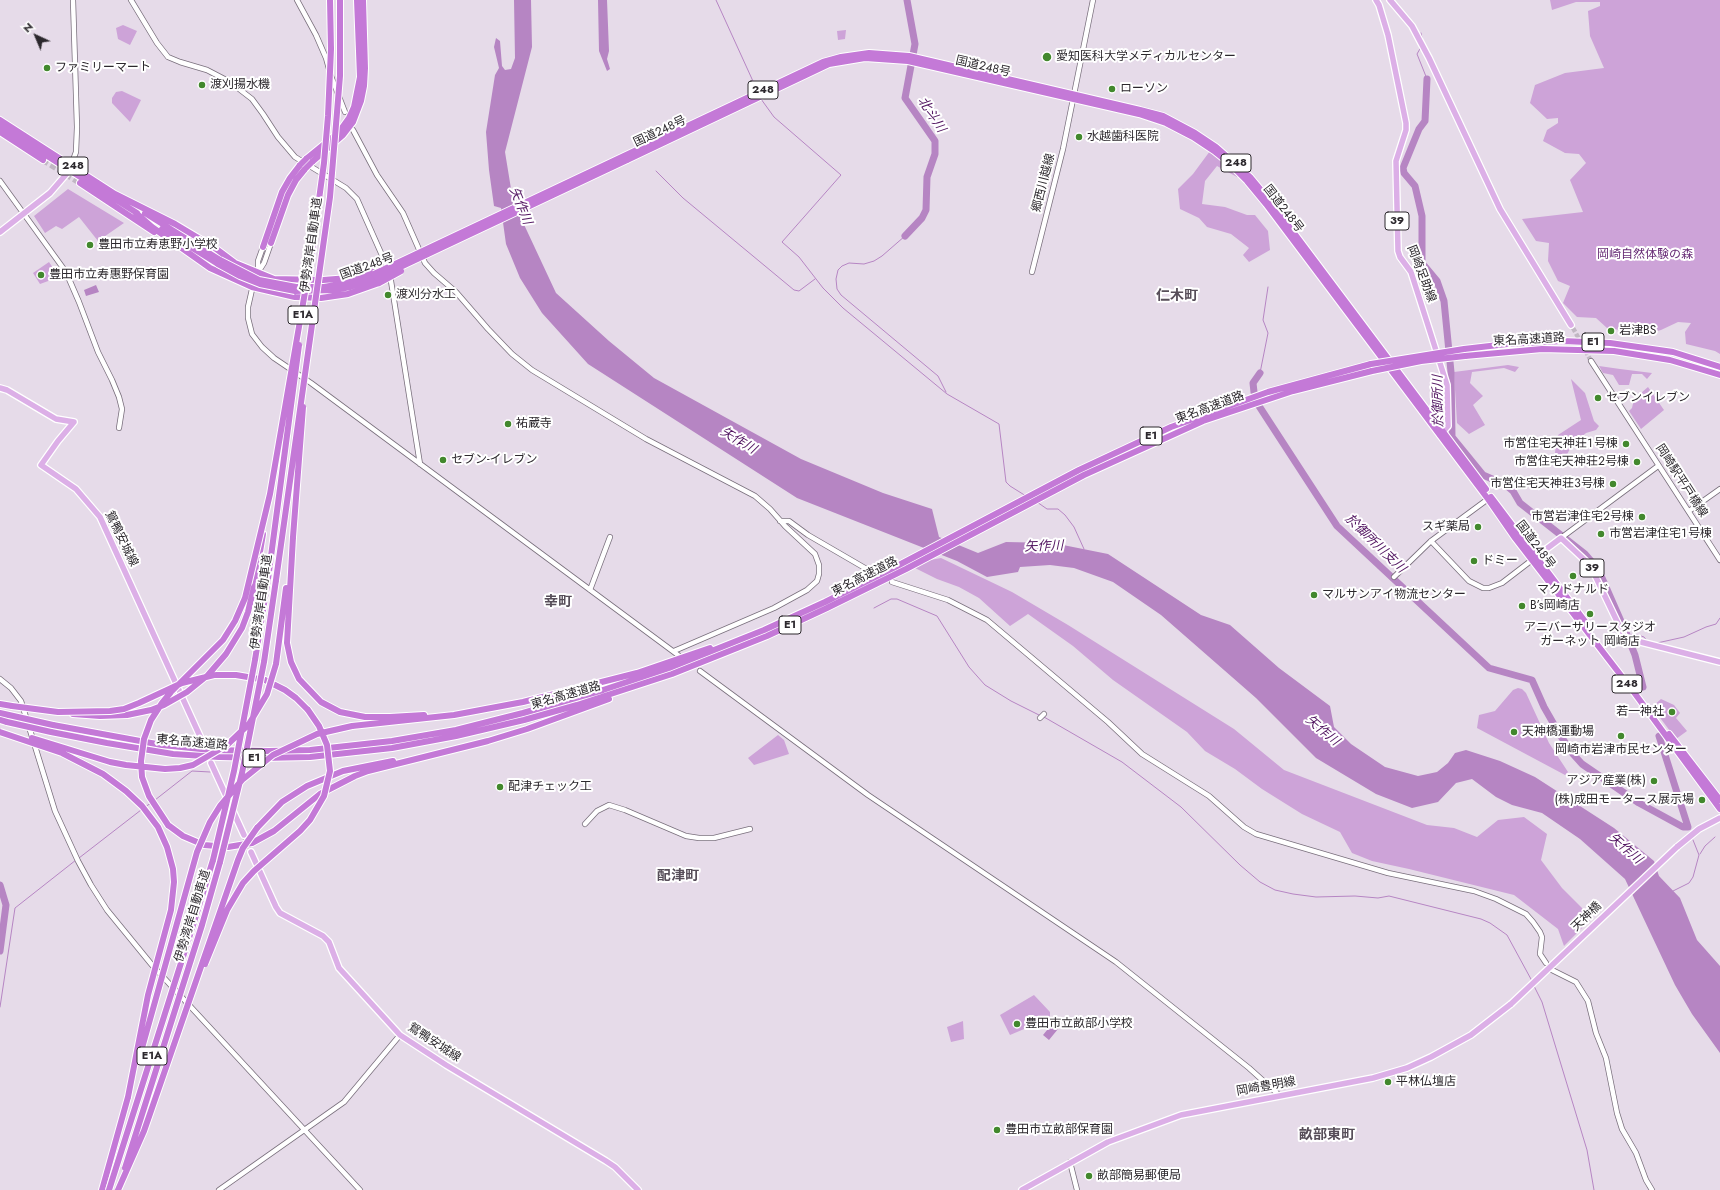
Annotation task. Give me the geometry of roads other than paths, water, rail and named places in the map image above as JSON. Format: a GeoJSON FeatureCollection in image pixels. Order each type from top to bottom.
{"type":"FeatureCollection","features":[{"type":"Feature","properties":{"kind":"highway","name":"伊勢湾岸自動車道"},"geometry":{"type":"LineString","coordinates":[[109,1190],[213,860],[233,777],[255,660],[268,579],[324,156],[331,81],[331,27],[329,0]]}},
{"type":"Feature","properties":{"kind":"highway","name":"伊勢湾岸自動車道"},"geometry":{"type":"LineString","coordinates":[[118,1190],[202,925],[220,862],[242,773],[264,662],[334,164],[340,76],[340,0]]}},
{"type":"Feature","properties":{"kind":"highway"},"geometry":{"type":"LineString","coordinates":[[263,247],[282,192],[290,178],[339,132],[349,118],[356,100],[360,77],[357,0]]}},
{"type":"Feature","properties":{"kind":"highway"},"geometry":{"type":"LineString","coordinates":[[309,160],[343,135],[352,122],[361,101],[365,68],[363,0]]}},
{"type":"Feature","properties":{"kind":"highway","name":"国道248号"},"geometry":{"type":"LineString","coordinates":[[376,276],[396,260],[400,261],[829,64],[865,58],[916,60],[1074,96],[1166,123],[1204,144],[1229,163],[1247,181],[1266,204],[1442,433],[1720,809]]}},
{"type":"Feature","properties":{"kind":"highway","name":"国道248号"},"geometry":{"type":"LineString","coordinates":[[0,120],[135,212],[148,218]]}},
{"type":"Feature","properties":{"kind":"highway","name":"国道248号"},"geometry":{"type":"LineString","coordinates":[[0,126],[115,194],[148,218],[240,276],[260,284],[296,289],[335,290],[350,287],[418,258],[625,158]]}},
{"type":"Feature","properties":{"kind":"highway","name":"248"},"geometry":{"type":"LineString","coordinates":[[0,132],[42,160]]}},
{"type":"Feature","properties":{"kind":"highway"},"geometry":{"type":"LineString","coordinates":[[271,243],[288,195],[302,167]]}},
{"type":"Feature","properties":{"kind":"highway","name":"248"},"geometry":{"type":"LineString","coordinates":[[80,183],[141,224],[148,218]]}},
{"type":"Feature","properties":{"kind":"highway","name":"248"},"geometry":{"type":"LineString","coordinates":[[148,218],[178,248],[184,250],[210,268],[252,287],[295,297],[321,298],[348,294],[376,276]]}},
{"type":"Feature","properties":{"kind":"highway","name":"248"},"geometry":{"type":"LineString","coordinates":[[148,218],[176,224],[215,248],[235,263],[274,279],[323,280],[376,276]]}},
{"type":"Feature","properties":{"kind":"highway"},"geometry":{"type":"LineString","coordinates":[[0,704],[88,715],[114,716],[151,710],[170,702],[187,692],[218,665],[234,642],[248,612],[254,587],[309,269]]}},
{"type":"Feature","properties":{"kind":"highway","name":"東名高速道路"},"geometry":{"type":"LineString","coordinates":[[523,717],[669,668],[764,630],[825,602],[899,565],[1170,427],[1269,395],[1319,384],[1371,368],[1421,361],[1507,344],[1550,342],[1610,343],[1662,350],[1720,367]]}},
{"type":"Feature","properties":{"kind":"highway","name":"東名高速道路"},"geometry":{"type":"LineString","coordinates":[[1464,352],[1542,349],[1614,351],[1670,360],[1720,375]]}},
{"type":"Feature","properties":{"kind":"highway"},"geometry":{"type":"LineString","coordinates":[[305,370],[287,643],[291,662],[299,679],[312,694],[331,708],[353,715],[365,717],[390,717],[483,710]]}},
{"type":"Feature","properties":{"kind":"highway","name":"国道248号"},"geometry":{"type":"LineString","coordinates":[[1442,433],[1488,499],[1720,800]]}},
{"type":"Feature","properties":{"kind":"highway","name":"東名高速道路"},"geometry":{"type":"LineString","coordinates":[[0,720],[162,745],[211,750],[310,750],[349,747],[456,733],[590,701],[672,674],[719,656],[792,624],[906,569],[1082,472]]}},
{"type":"Feature","properties":{"kind":"highway"},"geometry":{"type":"LineString","coordinates":[[270,494],[248,587],[235,621],[223,640],[182,680],[162,703],[151,720],[146,734],[141,761],[142,777],[154,804],[168,825],[183,836],[204,845],[228,847],[252,843],[267,836],[310,801],[339,784],[368,771],[527,729],[672,674]]}},
{"type":"Feature","properties":{"kind":"highway"},"geometry":{"type":"LineString","coordinates":[[0,731],[110,762],[143,767],[165,769],[180,768],[193,764],[216,753],[237,737],[249,724],[260,707],[272,680],[281,634],[293,537]]}},
{"type":"Feature","properties":{"kind":"highway"},"geometry":{"type":"LineString","coordinates":[[102,1190],[183,897],[197,852],[210,822],[229,792],[254,768],[273,755],[317,734],[352,726],[454,715],[523,702],[637,672],[764,630]]}},
{"type":"Feature","properties":{"kind":"highway"},"geometry":{"type":"LineString","coordinates":[[58,712],[88,712],[124,709],[182,683],[214,675],[236,675],[265,680],[290,694],[308,710],[319,726],[327,745],[330,771],[324,796],[310,820],[300,831],[254,871],[234,896],[191,995]]}},
{"type":"Feature","properties":{"kind":"highway","name":"東名高速道路"},"geometry":{"type":"LineString","coordinates":[[0,712],[52,728]]}},
{"type":"Feature","properties":{"kind":"highway"},"geometry":{"type":"LineString","coordinates":[[0,731],[62,753],[103,774],[126,791],[142,806],[158,828],[167,847],[173,869],[174,882],[171,910],[148,995],[128,1097]]}},
{"type":"Feature","properties":{"kind":"highway"},"geometry":{"type":"LineString","coordinates":[[118,1190],[144,1131],[238,860],[246,843],[257,828],[282,802],[299,790],[318,780],[359,767],[448,751]]}},
{"type":"Feature","properties":{"kind":"main road","name":"岡崎足助線"},"geometry":{"type":"LineString","coordinates":[[1376,0],[1380,5],[1388,35],[1406,123],[1396,161],[1398,251],[1400,257],[1411,272],[1447,385],[1448,423],[1442,433]]}},
{"type":"Feature","properties":{"kind":"main road"},"geometry":{"type":"LineString","coordinates":[[1390,0],[1412,26],[1430,58],[1506,221],[1572,327]]}},
{"type":"Feature","properties":{"kind":"main road"},"geometry":{"type":"LineString","coordinates":[[0,232],[50,193],[70,168]]}},
{"type":"Feature","properties":{"kind":"main road","name":"鴛鴨安城線"},"geometry":{"type":"LineString","coordinates":[[0,388],[7,390],[56,419],[74,422],[41,465],[76,489],[100,517],[204,745]]}},
{"type":"Feature","properties":{"kind":"main road"},"geometry":{"type":"LineString","coordinates":[[1534,558],[1561,538]]}},
{"type":"Feature","properties":{"kind":"main road","name":"39"},"geometry":{"type":"LineString","coordinates":[[1561,538],[1590,565],[1629,639],[1720,662]]}},
{"type":"Feature","properties":{"kind":"main road"},"geometry":{"type":"LineString","coordinates":[[211,763],[244,835]]}},
{"type":"Feature","properties":{"kind":"main road","name":"天神橋"},"geometry":{"type":"LineString","coordinates":[[1511,1004],[1677,847],[1699,829],[1720,818]]}},
{"type":"Feature","properties":{"kind":"main road","name":"鴛鴨安城線"},"geometry":{"type":"LineString","coordinates":[[251,852],[280,913],[324,936],[330,942],[340,968],[400,1034],[446,1065],[606,1161],[615,1167],[638,1190]]}},
{"type":"Feature","properties":{"kind":"main road","name":"岡崎豊明線"},"geometry":{"type":"LineString","coordinates":[[1022,1190],[1108,1142],[1138,1129],[1180,1115],[1373,1078],[1407,1068],[1471,1036],[1511,1004]]}},
{"type":"Feature","properties":{"kind":"street"},"geometry":{"type":"LineString","coordinates":[[70,168],[76,152],[77,127],[73,0]]}},
{"type":"Feature","properties":{"kind":"street"},"geometry":{"type":"LineString","coordinates":[[131,0],[139,16],[162,51],[175,61],[206,69],[226,79],[249,97],[263,114],[278,138],[295,157],[346,188],[357,199],[385,262],[391,282],[420,464]]}},
{"type":"Feature","properties":{"kind":"street"},"geometry":{"type":"LineString","coordinates":[[297,0],[313,28],[326,58],[337,96],[344,112]]}},
{"type":"Feature","properties":{"kind":"street","name":"郷西川越線"},"geometry":{"type":"LineString","coordinates":[[1032,272],[1053,189],[1094,0]]}},
{"type":"Feature","properties":{"kind":"street"},"geometry":{"type":"LineString","coordinates":[[354,130],[377,175],[403,213],[425,262],[434,273],[456,292],[512,354],[532,370],[646,439],[755,496],[770,509],[817,558],[820,565],[819,574],[815,583],[807,590],[791,600],[674,651]]}},
{"type":"Feature","properties":{"kind":"street"},"geometry":{"type":"LineString","coordinates":[[0,181],[66,272],[98,352],[119,396],[122,410],[119,428]]}},
{"type":"Feature","properties":{"kind":"street"},"geometry":{"type":"LineString","coordinates":[[271,243],[264,264],[252,287],[248,307],[248,318],[252,334],[262,347],[678,655]]}},
{"type":"Feature","properties":{"kind":"street"},"geometry":{"type":"LineString","coordinates":[[258,273],[258,262],[263,247]]}},
{"type":"Feature","properties":{"kind":"street","name":"岡崎駅平戸橋線"},"geometry":{"type":"LineString","coordinates":[[1592,362],[1720,560]]}},
{"type":"Feature","properties":{"kind":"street"},"geometry":{"type":"LineString","coordinates":[[1561,538],[1573,531],[1658,466]]}},
{"type":"Feature","properties":{"kind":"street"},"geometry":{"type":"LineString","coordinates":[[1689,511],[1720,489]]}},
{"type":"Feature","properties":{"kind":"street"},"geometry":{"type":"LineString","coordinates":[[1394,577],[1431,541],[1488,499]]}},
{"type":"Feature","properties":{"kind":"street"},"geometry":{"type":"LineString","coordinates":[[780,520],[789,521],[808,535],[870,572]]}},
{"type":"Feature","properties":{"kind":"street"},"geometry":{"type":"LineString","coordinates":[[590,590],[610,536]]}},
{"type":"Feature","properties":{"kind":"street"},"geometry":{"type":"LineString","coordinates":[[1431,541],[1469,581],[1483,588],[1489,588],[1502,583],[1534,558]]}},
{"type":"Feature","properties":{"kind":"street"},"geometry":{"type":"LineString","coordinates":[[892,582],[948,600],[987,620],[1108,722],[1142,754],[1209,796],[1244,827],[1256,834],[1388,874],[1474,891],[1496,899],[1526,914],[1533,922],[1542,937],[1540,954],[1546,963]]}},
{"type":"Feature","properties":{"kind":"street"},"geometry":{"type":"LineString","coordinates":[[700,671],[868,796],[1116,962],[1244,1064],[1280,1096]]}},
{"type":"Feature","properties":{"kind":"street"},"geometry":{"type":"LineString","coordinates":[[0,679],[11,688],[21,701],[55,811],[78,862],[107,910],[148,960],[360,1190]]}},
{"type":"Feature","properties":{"kind":"street"},"geometry":{"type":"LineString","coordinates":[[586,824],[597,811],[604,806],[609,806],[625,810],[686,836],[714,838],[750,829]]}},
{"type":"Feature","properties":{"kind":"street"},"geometry":{"type":"LineString","coordinates":[[1552,970],[1576,982],[1588,1000],[1596,1033],[1606,1058],[1617,1113],[1622,1129],[1636,1153],[1646,1180],[1652,1190]]}},
{"type":"Feature","properties":{"kind":"street"},"geometry":{"type":"LineString","coordinates":[[219,1190],[344,1102],[400,1034]]}},
{"type":"Feature","properties":{"kind":"street"},"geometry":{"type":"LineString","coordinates":[[1070,1162],[1077,1190]]}},
{"type":"Feature","properties":{"kind":"water","name":"矢作川"},"geometry":{"type":"Polygon","coordinates":[[[514,0],[531,0],[532,47],[505,152],[513,201],[556,293],[609,341],[654,378],[801,459],[883,493],[932,509],[939,537],[978,553],[1006,542],[1053,543],[1108,554],[1201,615],[1230,625],[1279,668],[1330,706],[1334,727],[1351,744],[1385,767],[1418,776],[1437,772],[1448,763],[1455,753],[1466,750],[1500,761],[1535,777],[1614,828],[1654,861],[1659,876],[1680,898],[1697,940],[1720,966],[1720,1053],[1692,1014],[1675,985],[1625,879],[1580,839],[1542,813],[1512,805],[1496,797],[1472,779],[1456,783],[1438,802],[1412,808],[1376,794],[1316,758],[1256,698],[1161,615],[1113,582],[1074,568],[1050,565],[1020,567],[1018,572],[987,577],[957,561],[797,498],[588,364],[542,313],[520,278],[506,244],[501,208],[494,206],[486,132],[495,75],[499,68],[494,47],[496,38],[500,41],[502,66],[505,70],[511,69],[515,58],[514,0]]]}},
{"type":"Feature","properties":{"kind":"water"},"geometry":{"type":"Polygon","coordinates":[[[598,0],[607,0],[609,51],[607,59],[610,69],[607,71],[599,51],[598,0]]]}},
{"type":"Feature","properties":{"kind":"water"},"geometry":{"type":"Polygon","coordinates":[[[96,285],[99,292],[86,296],[84,290],[96,285]]]}},
{"type":"Feature","properties":{"kind":"water"},"geometry":{"type":"Polygon","coordinates":[[[1052,1024],[1058,1029],[1049,1040],[1043,1035],[1052,1024]]]}},
{"type":"Feature","properties":{"kind":"waterway"},"geometry":{"type":"LineString","coordinates":[[716,0],[757,90]]}},
{"type":"Feature","properties":{"kind":"waterway","name":"北斗川"},"geometry":{"type":"LineString","coordinates":[[905,236],[922,218],[926,210],[927,177],[935,154],[935,141],[905,98],[915,44],[907,0]]}},
{"type":"Feature","properties":{"kind":"waterway"},"geometry":{"type":"LineString","coordinates":[[1421,33],[1422,38]]}},
{"type":"Feature","properties":{"kind":"waterway"},"geometry":{"type":"LineString","coordinates":[[1421,47],[1417,54],[1427,79]]}},
{"type":"Feature","properties":{"kind":"waterway","name":"於御所川"},"geometry":{"type":"LineString","coordinates":[[1427,79],[1425,121],[1419,129],[1403,168],[1404,173],[1415,186],[1422,216],[1422,263],[1437,281],[1444,301],[1451,372],[1452,437],[1483,475],[1506,485],[1513,491],[1520,503],[1585,554],[1598,569],[1635,655],[1643,687]]}},
{"type":"Feature","properties":{"kind":"waterway"},"geometry":{"type":"LineString","coordinates":[[761,99],[774,117],[841,175],[782,242],[799,257],[823,288],[843,308],[947,394],[999,424],[1006,482],[1026,496]]}},
{"type":"Feature","properties":{"kind":"waterway"},"geometry":{"type":"LineString","coordinates":[[656,171],[683,198],[794,290],[799,291],[815,279]]}},
{"type":"Feature","properties":{"kind":"waterway"},"geometry":{"type":"LineString","coordinates":[[905,236],[874,261],[864,264],[849,263],[842,266],[838,270],[836,279],[837,289],[841,295],[938,376],[946,392]]}},
{"type":"Feature","properties":{"kind":"waterway"},"geometry":{"type":"LineString","coordinates":[[1260,373],[1268,333],[1263,320],[1268,287]]}},
{"type":"Feature","properties":{"kind":"waterway","name":"於御所川支川"},"geometry":{"type":"LineString","coordinates":[[1260,373],[1253,383],[1254,392],[1259,406],[1337,526],[1489,668],[1532,680],[1544,707],[1560,735],[1582,764],[1639,803],[1683,827],[1688,827],[1659,736]]}},
{"type":"Feature","properties":{"kind":"waterway"},"geometry":{"type":"LineString","coordinates":[[1037,502],[1047,509],[1058,509],[1065,515],[1074,527],[1084,549]]}},
{"type":"Feature","properties":{"kind":"waterway"},"geometry":{"type":"LineString","coordinates":[[874,608],[891,599],[897,599],[937,616],[969,667],[985,685],[1011,701],[1039,715]]}},
{"type":"Feature","properties":{"kind":"waterway"},"geometry":{"type":"LineString","coordinates":[[1627,635],[1635,634],[1644,637],[1647,641],[1657,643],[1684,637],[1716,624],[1720,618]]}},
{"type":"Feature","properties":{"kind":"waterway"},"geometry":{"type":"LineString","coordinates":[[1044,717],[1122,762],[1181,807],[1240,865],[1260,882],[1275,890],[1316,897],[1355,896],[1378,898],[1389,896],[1481,919],[1490,923],[1507,935],[1532,981]]}},
{"type":"Feature","properties":{"kind":"waterway"},"geometry":{"type":"LineString","coordinates":[[155,800],[192,771],[210,772]]}},
{"type":"Feature","properties":{"kind":"waterway"},"geometry":{"type":"LineString","coordinates":[[145,807],[151,803]]}},
{"type":"Feature","properties":{"kind":"waterway"},"geometry":{"type":"LineString","coordinates":[[79,858],[141,810]]}},
{"type":"Feature","properties":{"kind":"waterway"},"geometry":{"type":"LineString","coordinates":[[1700,854],[1705,846],[1715,837]]}},
{"type":"Feature","properties":{"kind":"waterway"},"geometry":{"type":"LineString","coordinates":[[1673,891],[1689,883],[1693,877],[1699,855],[1693,840]]}},
{"type":"Feature","properties":{"kind":"waterway"},"geometry":{"type":"LineString","coordinates":[[0,1007],[15,908],[76,860]]}},
{"type":"Feature","properties":{"kind":"waterway"},"geometry":{"type":"LineString","coordinates":[[0,885],[6,905],[0,951]]}},
{"type":"Feature","properties":{"kind":"waterway"},"geometry":{"type":"LineString","coordinates":[[1534,986],[1542,1002],[1587,1150],[1594,1190]]}},
{"type":"Feature","properties":{"kind":"tunnel"},"geometry":{"type":"LineString","coordinates":[[43,160],[80,183]]}},
{"type":"Feature","properties":{"kind":"tunnel"},"geometry":{"type":"LineString","coordinates":[[1573,328],[1591,361]]}},
{"type":"Feature","properties":{"kind":"tunnel"},"geometry":{"type":"LineString","coordinates":[[870,571],[887,580]]}},
{"type":"Feature","properties":{"kind":"tunnel"},"geometry":{"type":"LineString","coordinates":[[244,835],[251,852]]}},
{"type":"Feature","properties":{"kind":"place","name":"愛知医科大学メディカルセンター"},"geometry":{"type":"Point","coordinates":[1047,57]}},
{"type":"Feature","properties":{"kind":"place","name":"ファミリーマート"},"geometry":{"type":"Point","coordinates":[47,68]}},
{"type":"Feature","properties":{"kind":"place","name":"渡刈揚水機"},"geometry":{"type":"Point","coordinates":[202,85]}},
{"type":"Feature","properties":{"kind":"place","name":"ローソン"},"geometry":{"type":"Point","coordinates":[1112,89]}},
{"type":"Feature","properties":{"kind":"place","name":"水越歯科医院"},"geometry":{"type":"Point","coordinates":[1079,137]}},
{"type":"Feature","properties":{"kind":"place","name":"豊田市立寿恵野小学校"},"geometry":{"type":"Point","coordinates":[90,245]}},
{"type":"Feature","properties":{"kind":"place","name":"豊田市立寿惠野保育園"},"geometry":{"type":"Point","coordinates":[41,275]}},
{"type":"Feature","properties":{"kind":"place","name":"渡刈分水工"},"geometry":{"type":"Point","coordinates":[388,295]}},
{"type":"Feature","properties":{"kind":"place","name":"岩津BS"},"geometry":{"type":"Point","coordinates":[1611,331]}},
{"type":"Feature","properties":{"kind":"place","name":"セブンイレブン"},"geometry":{"type":"Point","coordinates":[1598,398]}},
{"type":"Feature","properties":{"kind":"place","name":"祐蔵寺"},"geometry":{"type":"Point","coordinates":[508,424]}},
{"type":"Feature","properties":{"kind":"place","name":"市営住宅天神荘１号棟"},"geometry":{"type":"Point","coordinates":[1626,444]}},
{"type":"Feature","properties":{"kind":"place","name":"セブン-イレブン"},"geometry":{"type":"Point","coordinates":[443,460]}},
{"type":"Feature","properties":{"kind":"place","name":"市営住宅天神荘２号棟"},"geometry":{"type":"Point","coordinates":[1637,462]}},
{"type":"Feature","properties":{"kind":"place","name":"市営住宅天神荘３号棟"},"geometry":{"type":"Point","coordinates":[1613,484]}},
{"type":"Feature","properties":{"kind":"place","name":"市営岩津住宅２号棟"},"geometry":{"type":"Point","coordinates":[1642,517]}},
{"type":"Feature","properties":{"kind":"place","name":"スギ薬局"},"geometry":{"type":"Point","coordinates":[1478,527]}},
{"type":"Feature","properties":{"kind":"place","name":"市営岩津住宅１号棟"},"geometry":{"type":"Point","coordinates":[1601,534]}},
{"type":"Feature","properties":{"kind":"place","name":"ドミー"},"geometry":{"type":"Point","coordinates":[1474,561]}},
{"type":"Feature","properties":{"kind":"place","name":"マクドナルド"},"geometry":{"type":"Point","coordinates":[1573,576]}},
{"type":"Feature","properties":{"kind":"place","name":"マルサンアイ物流センター"},"geometry":{"type":"Point","coordinates":[1314,595]}},
{"type":"Feature","properties":{"kind":"place","name":"B’s岡崎店"},"geometry":{"type":"Point","coordinates":[1522,606]}},
{"type":"Feature","properties":{"kind":"place","name":"アニバーサリースタジオ ガーネット 岡崎店"},"geometry":{"type":"Point","coordinates":[1590,614]}},
{"type":"Feature","properties":{"kind":"place","name":"若一神社"},"geometry":{"type":"Point","coordinates":[1672,712]}},
{"type":"Feature","properties":{"kind":"place","name":"天神橋運動場"},"geometry":{"type":"Point","coordinates":[1514,732]}},
{"type":"Feature","properties":{"kind":"place","name":"岡崎市岩津市民センター"},"geometry":{"type":"Point","coordinates":[1621,736]}},
{"type":"Feature","properties":{"kind":"place","name":"アジア産業(株)"},"geometry":{"type":"Point","coordinates":[1654,781]}},
{"type":"Feature","properties":{"kind":"place","name":"配津チェック工"},"geometry":{"type":"Point","coordinates":[500,787]}},
{"type":"Feature","properties":{"kind":"place","name":"(株)成田モータース展示場"},"geometry":{"type":"Point","coordinates":[1702,800]}},
{"type":"Feature","properties":{"kind":"place","name":"豊田市立畝部小学校"},"geometry":{"type":"Point","coordinates":[1017,1024]}},
{"type":"Feature","properties":{"kind":"place","name":"平林仏壇店"},"geometry":{"type":"Point","coordinates":[1388,1082]}},
{"type":"Feature","properties":{"kind":"place","name":"豊田市立畝部保育園"},"geometry":{"type":"Point","coordinates":[997,1130]}},
{"type":"Feature","properties":{"kind":"place","name":"畝部簡易郵便局"},"geometry":{"type":"Point","coordinates":[1089,1176]}},
{"type":"Feature","properties":{"kind":"district","name":"仁木町"},"geometry":{"type":"Point","coordinates":[1177,297]}},
{"type":"Feature","properties":{"kind":"district","name":"幸町"},"geometry":{"type":"Point","coordinates":[558,603]}},
{"type":"Feature","properties":{"kind":"district","name":"配津町"},"geometry":{"type":"Point","coordinates":[678,877]}},
{"type":"Feature","properties":{"kind":"district","name":"畝部東町"},"geometry":{"type":"Point","coordinates":[1327,1136]}},
{"type":"Feature","properties":{"kind":"park label","name":"岡崎自然体験の森"},"geometry":{"type":"Point","coordinates":[1645,255]}}]}
